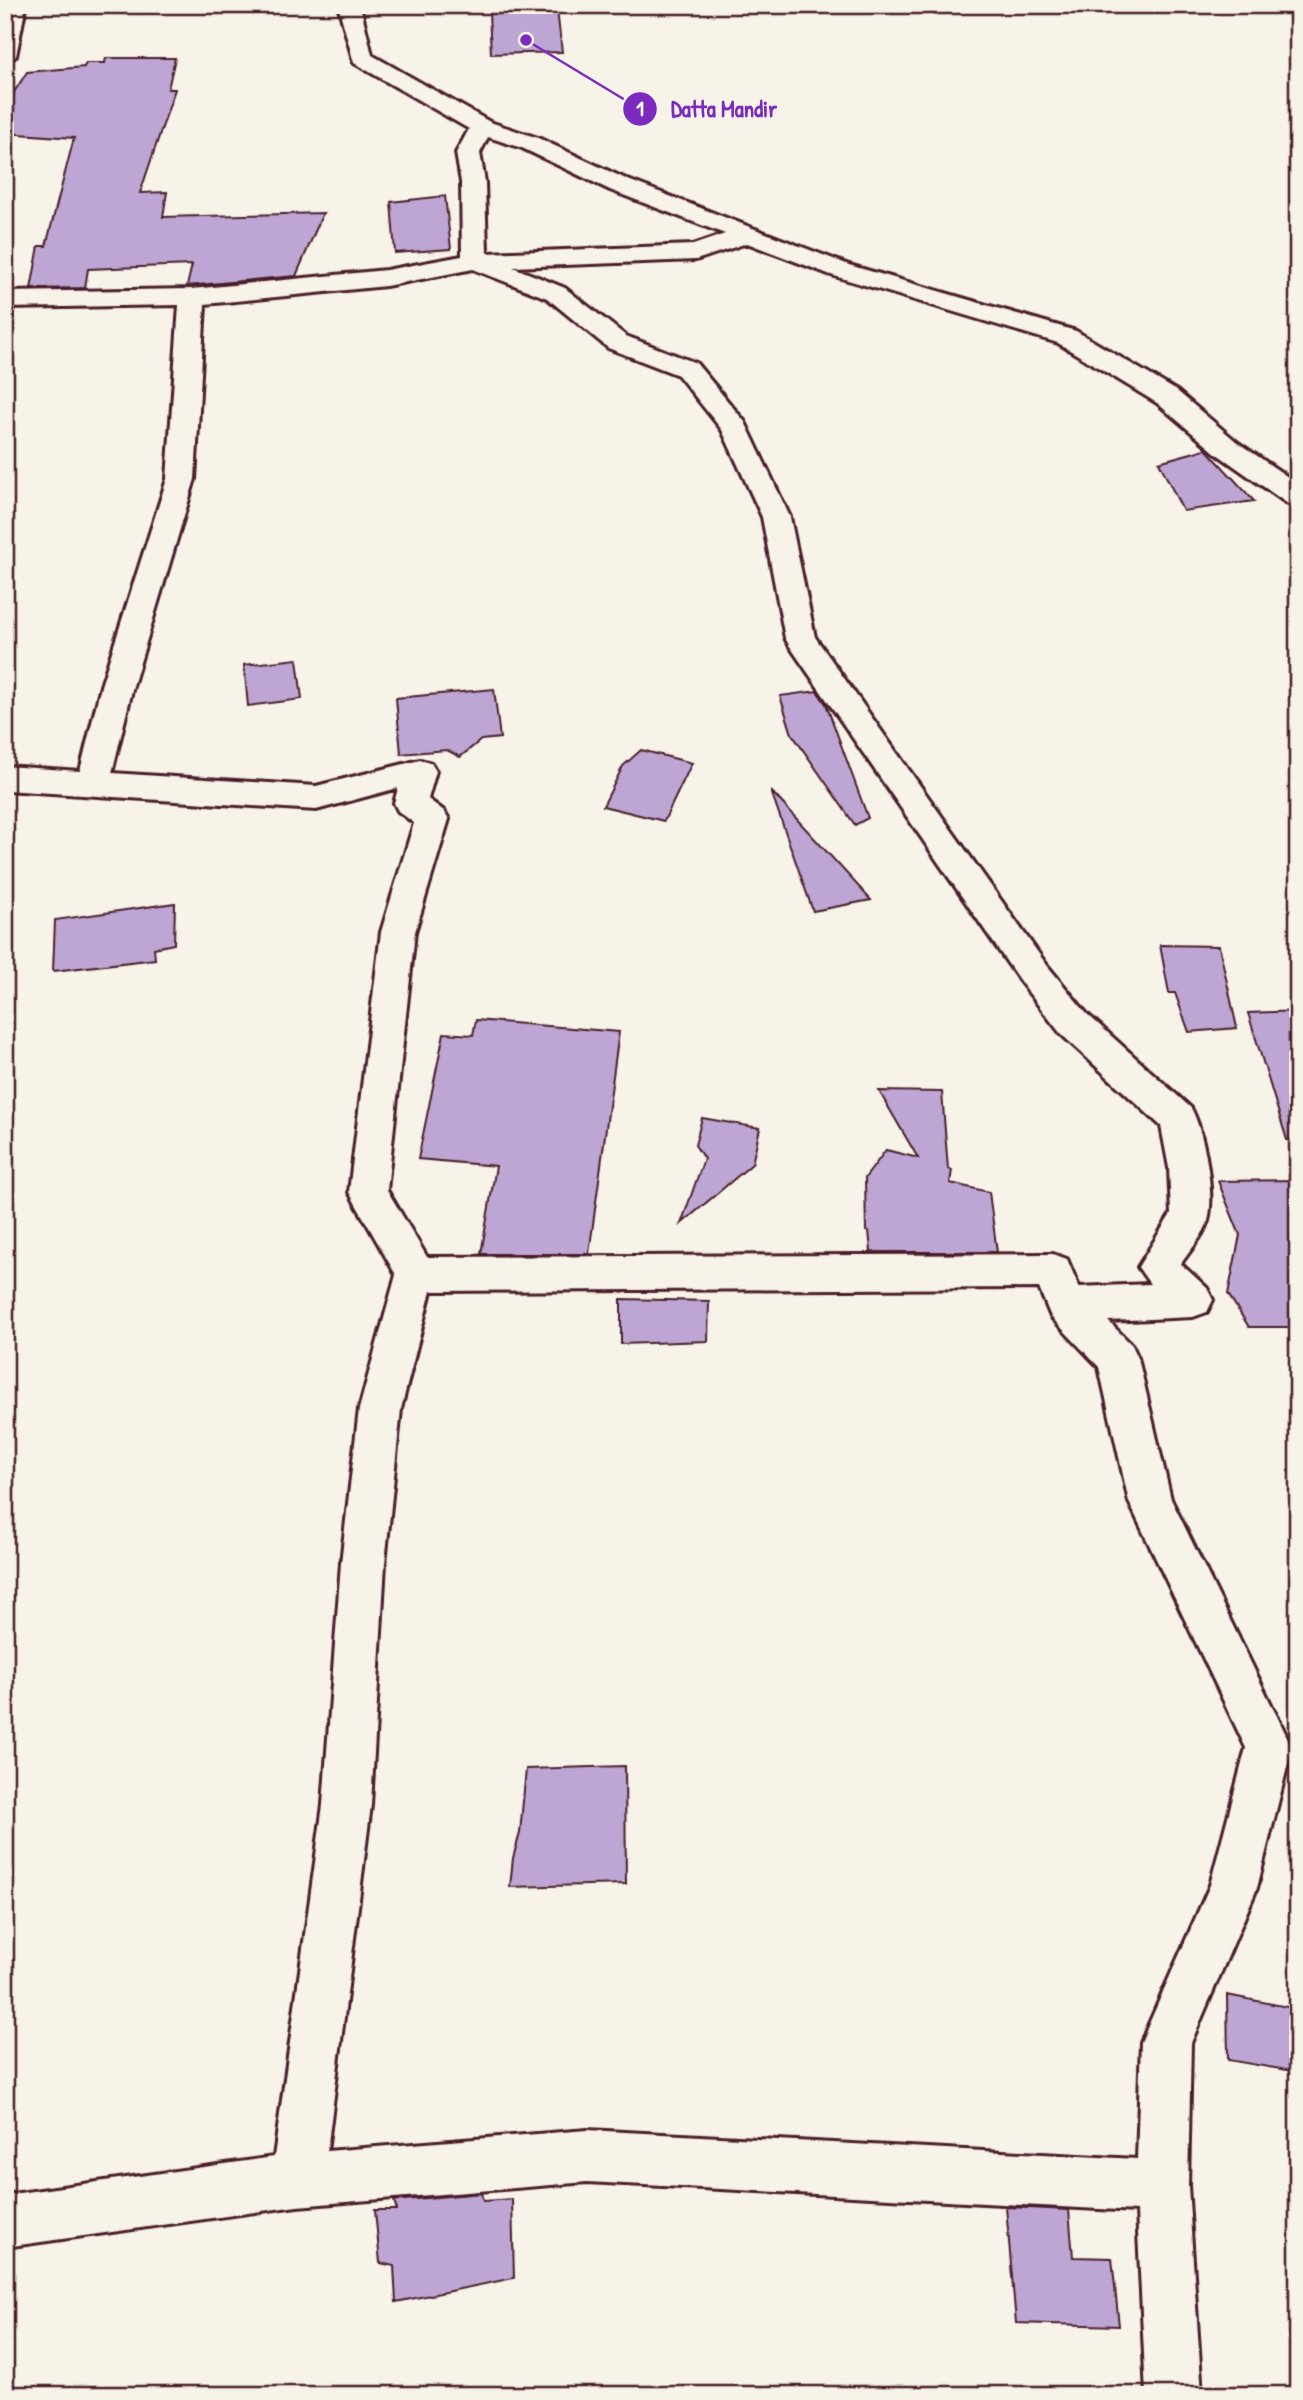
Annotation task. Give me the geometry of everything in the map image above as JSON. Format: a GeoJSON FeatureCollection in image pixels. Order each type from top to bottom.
{"type":"FeatureCollection","features":[{"type":"Feature","properties":{"kind":"street"},"geometry":{"type":"LineString","coordinates":[[5,57],[15,5]]}},
{"type":"Feature","properties":{"kind":"street"},"geometry":{"type":"LineString","coordinates":[[349,5],[362,58],[482,127],[530,143],[618,185],[840,270],[1067,337],[1167,397],[1227,448],[1298,498]]}},
{"type":"Feature","properties":{"kind":"street"},"geometry":{"type":"LineString","coordinates":[[475,261],[473,182],[468,153],[482,127]]}},
{"type":"Feature","properties":{"kind":"street"},"geometry":{"type":"LineString","coordinates":[[5,300],[192,297],[386,278],[475,261],[696,252],[747,235]]}},
{"type":"Feature","properties":{"kind":"street"},"geometry":{"type":"LineString","coordinates":[[475,261],[556,293],[617,342],[687,369],[735,429],[776,517],[800,638],[1034,974],[1074,1024],[1178,1119],[1188,1168],[1191,1217],[1158,1267],[1193,1300],[1065,1305]]}},
{"type":"Feature","properties":{"kind":"street"},"geometry":{"type":"LineString","coordinates":[[94,782],[117,686],[180,479],[192,297]]}},
{"type":"Feature","properties":{"kind":"street"},"geometry":{"type":"LineString","coordinates":[[5,778],[316,797],[421,771],[410,803],[432,819],[398,932],[368,1192],[416,1275],[380,1409],[363,1563],[347,1805],[297,2180]]}},
{"type":"Feature","properties":{"kind":"street"},"geometry":{"type":"LineString","coordinates":[[416,1275],[1053,1271],[1065,1305],[1118,1358],[1150,1502],[1269,1747],[1233,1888],[1166,2042],[1162,2186],[1174,2395]]}},
{"type":"Feature","properties":{"kind":"street"},"geometry":{"type":"LineString","coordinates":[[5,2221],[297,2180],[587,2156],[1162,2186]]}},
{"type":"Feature","properties":{"kind":"building"},"geometry":{"type":"Polygon","coordinates":[[[557,10],[562,52],[491,54],[489,12],[557,10]]]}},
{"type":"Feature","properties":{"kind":"building"},"geometry":{"type":"Polygon","coordinates":[[[106,58],[175,58],[168,89],[175,89],[140,193],[167,192],[163,217],[323,213],[296,276],[187,286],[192,265],[88,269],[85,288],[31,289],[39,246],[46,246],[74,138],[5,133],[5,106],[27,72],[84,67],[86,63],[105,63],[106,58]]]}},
{"type":"Feature","properties":{"kind":"building"},"geometry":{"type":"Polygon","coordinates":[[[445,196],[451,249],[395,253],[391,202],[445,196]]]}},
{"type":"Feature","properties":{"kind":"building"},"geometry":{"type":"Polygon","coordinates":[[[1206,449],[1254,501],[1183,511],[1159,462],[1206,449]]]}},
{"type":"Feature","properties":{"kind":"building"},"geometry":{"type":"Polygon","coordinates":[[[297,659],[302,699],[248,706],[244,665],[297,659]]]}},
{"type":"Feature","properties":{"kind":"building"},"geometry":{"type":"Polygon","coordinates":[[[494,689],[500,738],[481,740],[460,757],[447,750],[401,754],[396,698],[494,689]]]}},
{"type":"Feature","properties":{"kind":"building"},"geometry":{"type":"Polygon","coordinates":[[[817,691],[826,704],[868,818],[855,825],[792,734],[780,696],[817,691]]]}},
{"type":"Feature","properties":{"kind":"building"},"geometry":{"type":"Polygon","coordinates":[[[641,750],[692,763],[664,821],[603,806],[623,766],[641,750]]]}},
{"type":"Feature","properties":{"kind":"building"},"geometry":{"type":"Polygon","coordinates":[[[771,791],[871,900],[813,911],[771,791]]]}},
{"type":"Feature","properties":{"kind":"building"},"geometry":{"type":"Polygon","coordinates":[[[175,903],[174,944],[154,948],[155,959],[53,971],[55,920],[175,903]]]}},
{"type":"Feature","properties":{"kind":"building"},"geometry":{"type":"Polygon","coordinates":[[[1160,945],[1219,946],[1237,1028],[1189,1032],[1175,993],[1169,993],[1160,945]]]}},
{"type":"Feature","properties":{"kind":"building"},"geometry":{"type":"Polygon","coordinates":[[[1298,1011],[1298,1138],[1287,1140],[1248,1013],[1298,1011]]]}},
{"type":"Feature","properties":{"kind":"building"},"geometry":{"type":"Polygon","coordinates":[[[476,1020],[619,1032],[589,1254],[481,1254],[496,1166],[418,1159],[444,1033],[473,1035],[476,1020]]]}},
{"type":"Feature","properties":{"kind":"building"},"geometry":{"type":"Polygon","coordinates":[[[879,1091],[942,1092],[948,1169],[952,1170],[950,1183],[989,1192],[997,1252],[871,1252],[869,1231],[866,1231],[865,1178],[886,1150],[918,1158],[879,1091]]]}},
{"type":"Feature","properties":{"kind":"building"},"geometry":{"type":"Polygon","coordinates":[[[702,1118],[760,1128],[752,1164],[681,1224],[704,1159],[695,1145],[702,1118]]]}},
{"type":"Feature","properties":{"kind":"building"},"geometry":{"type":"Polygon","coordinates":[[[1298,1180],[1298,1327],[1249,1327],[1228,1294],[1240,1235],[1218,1181],[1298,1180]]]}},
{"type":"Feature","properties":{"kind":"building"},"geometry":{"type":"Polygon","coordinates":[[[621,1299],[709,1301],[708,1341],[621,1344],[621,1299]]]}},
{"type":"Feature","properties":{"kind":"building"},"geometry":{"type":"Polygon","coordinates":[[[625,1766],[626,1884],[510,1887],[513,1858],[520,1833],[526,1769],[625,1766]]]}},
{"type":"Feature","properties":{"kind":"building"},"geometry":{"type":"Polygon","coordinates":[[[1227,1995],[1298,2009],[1298,2072],[1228,2060],[1227,1995]]]}},
{"type":"Feature","properties":{"kind":"building"},"geometry":{"type":"Polygon","coordinates":[[[481,2193],[483,2201],[512,2199],[514,2278],[396,2302],[394,2266],[380,2263],[375,2210],[397,2210],[394,2201],[481,2193]]]}},
{"type":"Feature","properties":{"kind":"building"},"geometry":{"type":"Polygon","coordinates":[[[1006,2207],[1069,2210],[1073,2257],[1112,2258],[1119,2326],[1016,2323],[1006,2207]]]}},
{"type":"Feature","properties":{"kind":"place","name":"Datta Mandir"},"geometry":{"type":"Point","coordinates":[526,40]}}]}
